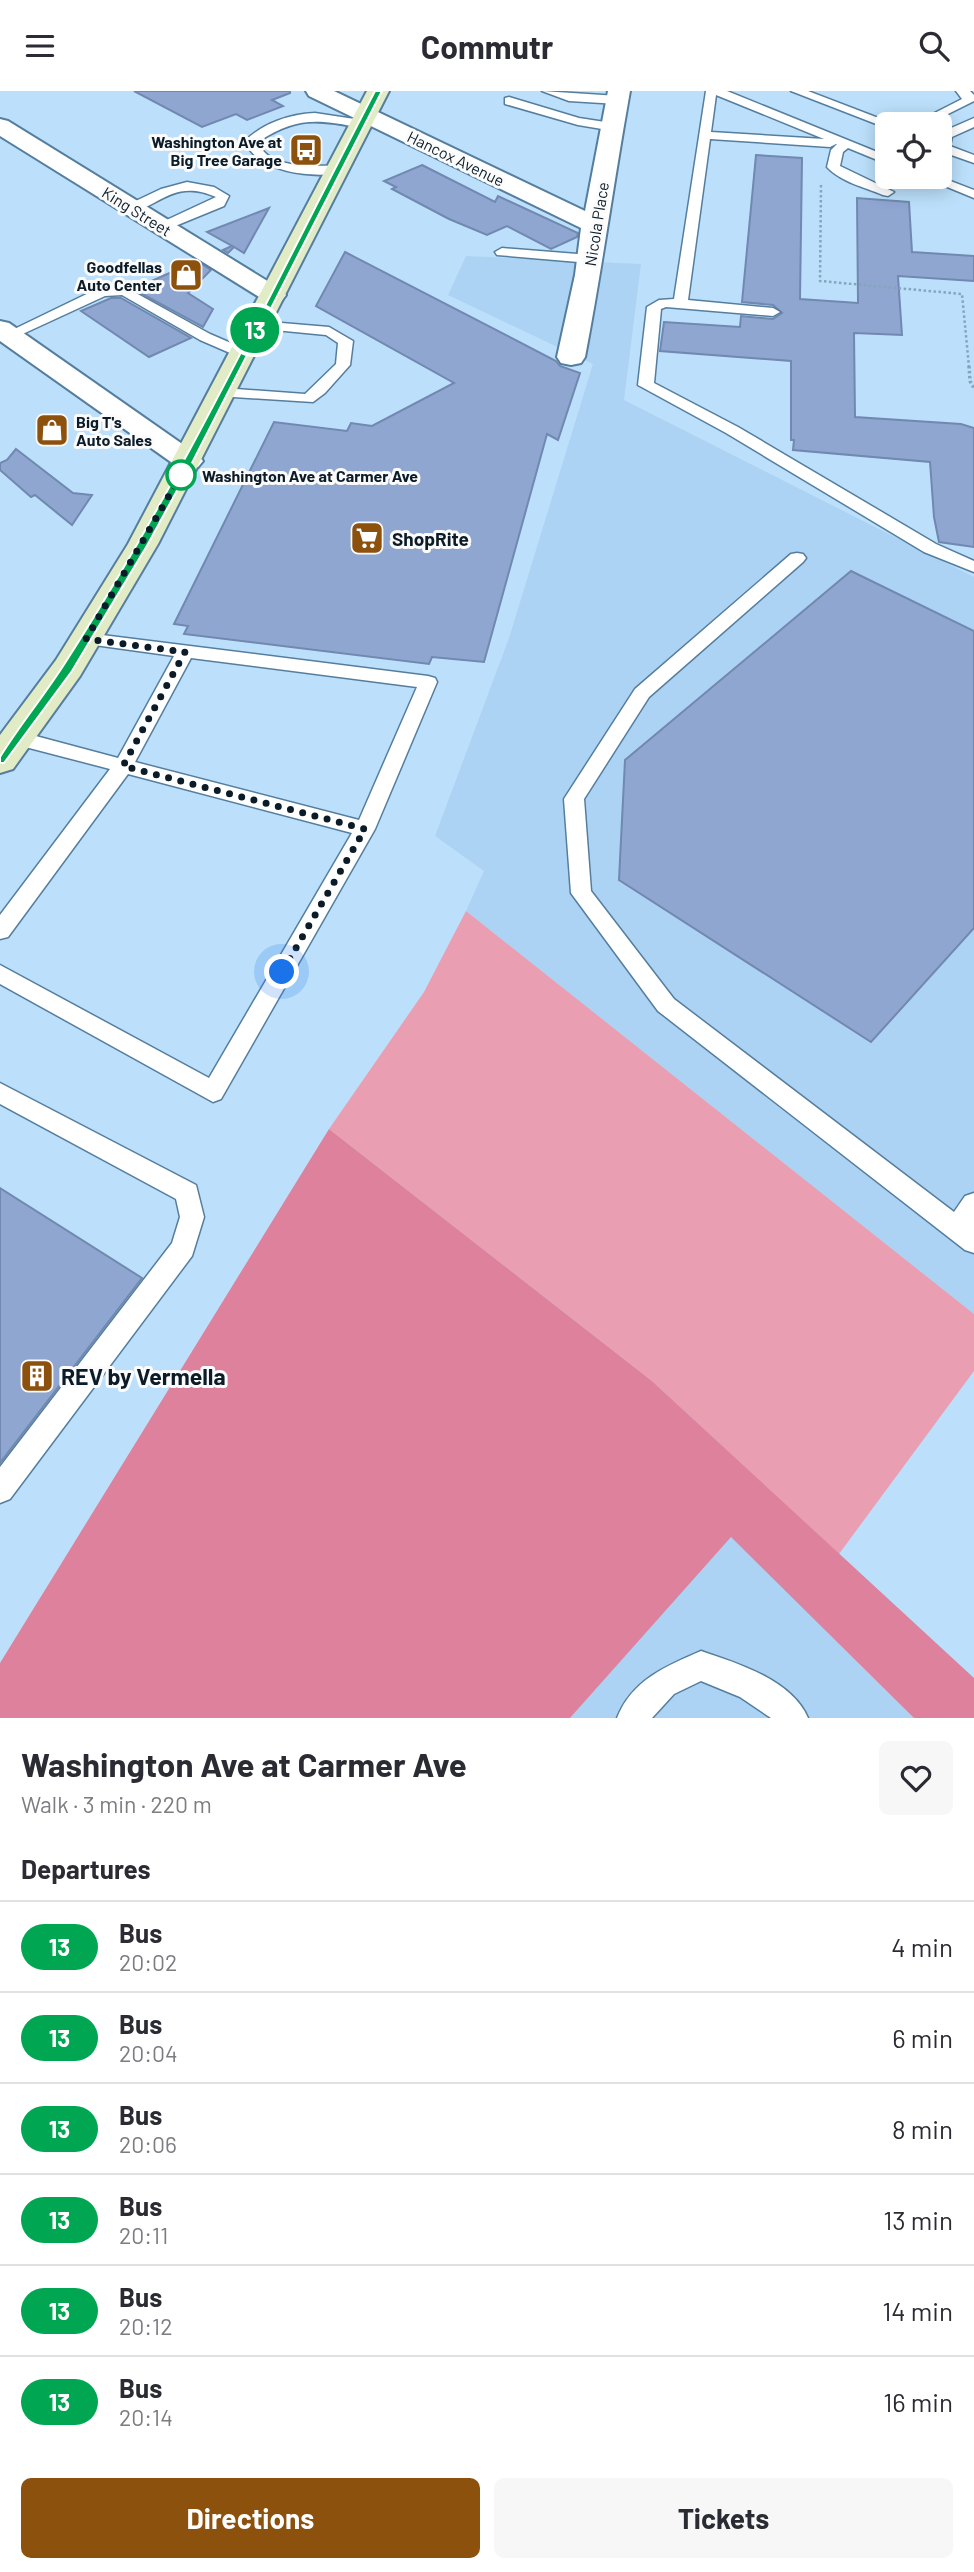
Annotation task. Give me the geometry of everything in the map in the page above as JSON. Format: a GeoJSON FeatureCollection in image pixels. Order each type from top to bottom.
{"type":"FeatureCollection","features":[{"type":"Feature","properties":{"kind":"main road"},"geometry":{"type":"LineString","coordinates":[[9,749],[86,639],[188,461],[368,110]]}},
{"type":"Feature","properties":{"kind":"street","name":"Hancox Avenue"},"geometry":{"type":"LineString","coordinates":[[317,91],[368,110],[594,225]]}},
{"type":"Feature","properties":{"kind":"street","name":"Nicola Place"},"geometry":{"type":"LineString","coordinates":[[571,357],[618,96]]}},
{"type":"Feature","properties":{"kind":"street","name":"King Street"},"geometry":{"type":"LineString","coordinates":[[2,129],[273,295]]}},
{"type":"Feature","properties":{"kind":"street"},"geometry":{"type":"LineString","coordinates":[[5,332],[188,461]]}},
{"type":"Feature","properties":{"kind":"lane"},"geometry":{"type":"LineString","coordinates":[[548,91],[569,97],[618,96]]}},
{"type":"Feature","properties":{"kind":"lane"},"geometry":{"type":"LineString","coordinates":[[680,304],[710,92],[715,91],[875,155]]}},
{"type":"Feature","properties":{"kind":"lane"},"geometry":{"type":"LineString","coordinates":[[797,91],[875,119]]}},
{"type":"Feature","properties":{"kind":"lane"},"geometry":{"type":"LineString","coordinates":[[945,112],[968,101],[969,96],[962,91]]}},
{"type":"Feature","properties":{"kind":"lane"},"geometry":{"type":"LineString","coordinates":[[509,101],[578,121],[614,127]]}},
{"type":"Feature","properties":{"kind":"lane"},"geometry":{"type":"LineString","coordinates":[[337,170],[281,165],[259,158],[252,151],[251,141],[293,117],[368,110]]}},
{"type":"Feature","properties":{"kind":"lane"},"geometry":{"type":"LineString","coordinates":[[974,122],[946,135],[944,148],[974,159]]}},
{"type":"Feature","properties":{"kind":"lane"},"geometry":{"type":"LineString","coordinates":[[704,135],[846,143]]}},
{"type":"Feature","properties":{"kind":"lane"},"geometry":{"type":"LineString","coordinates":[[846,143],[837,150],[833,167],[844,175],[888,192]]}},
{"type":"Feature","properties":{"kind":"lane"},"geometry":{"type":"LineString","coordinates":[[130,207],[192,184],[207,187],[223,196],[219,203],[163,227]]}},
{"type":"Feature","properties":{"kind":"lane"},"geometry":{"type":"LineString","coordinates":[[952,186],[974,194]]}},
{"type":"Feature","properties":{"kind":"lane"},"geometry":{"type":"LineString","coordinates":[[502,252],[590,258]]}},
{"type":"Feature","properties":{"kind":"lane"},"geometry":{"type":"LineString","coordinates":[[5,332],[102,292],[125,291],[205,337],[243,353]]}},
{"type":"Feature","properties":{"kind":"lane"},"geometry":{"type":"LineString","coordinates":[[773,312],[664,303],[654,307],[646,385],[732,430],[930,548],[974,567]]}},
{"type":"Feature","properties":{"kind":"lane"},"geometry":{"type":"LineString","coordinates":[[223,393],[308,399],[343,365],[346,341],[329,331],[258,325]]}},
{"type":"Feature","properties":{"kind":"lane"},"geometry":{"type":"LineString","coordinates":[[797,558],[642,693],[575,799],[581,893],[666,1005],[965,1235],[974,1204]]}},
{"type":"Feature","properties":{"kind":"lane"},"geometry":{"type":"LineString","coordinates":[[0,974],[213,1092],[365,829],[428,682],[86,639]]}},
{"type":"Feature","properties":{"kind":"lane"},"geometry":{"type":"LineString","coordinates":[[1,929],[123,766],[185,652]]}},
{"type":"Feature","properties":{"kind":"lane"},"geometry":{"type":"LineString","coordinates":[[9,749],[123,766],[365,829]]}},
{"type":"Feature","properties":{"kind":"lane"},"geometry":{"type":"LineString","coordinates":[[0,1093],[187,1193],[192,1217],[183,1248],[0,1489]]}},
{"type":"Feature","properties":{"kind":"lane"},"geometry":{"type":"LineString","coordinates":[[632,1718],[663,1683],[701,1667],[739,1678],[778,1703],[793,1718]]}},
{"type":"Feature","properties":{"kind":"path"},"geometry":{"type":"LineString","coordinates":[[822,142],[819,279],[962,294],[970,381],[974,388]]}},
{"type":"Feature","properties":{"kind":"shaded area"},"geometry":{"type":"Polygon","coordinates":[[[466,256],[641,264],[624,400],[974,577],[974,1314],[466,911],[484,871],[435,836],[509,638],[593,364],[448,295],[466,256]]]}},
{"type":"Feature","properties":{"kind":"shaded area"},"geometry":{"type":"Polygon","coordinates":[[[466,911],[974,1314],[974,1371],[839,1554],[652,1381],[329,1129],[424,992],[466,911]]]}},
{"type":"Feature","properties":{"kind":"shaded area"},"geometry":{"type":"Polygon","coordinates":[[[329,1129],[652,1381],[974,1678],[974,1718],[914,1718],[731,1537],[570,1718],[0,1718],[0,1663],[329,1129]]]}},
{"type":"Feature","properties":{"kind":"shaded area"},"geometry":{"type":"Polygon","coordinates":[[[731,1536],[914,1718],[570,1718],[731,1536]]]}},
{"type":"Feature","properties":{"kind":"building"},"geometry":{"type":"Polygon","coordinates":[[[134,91],[290,93],[272,100],[283,106],[247,120],[236,114],[202,127],[134,91]]]}},
{"type":"Feature","properties":{"kind":"building"},"geometry":{"type":"Polygon","coordinates":[[[756,155],[802,158],[800,299],[858,303],[857,198],[909,202],[912,252],[974,256],[974,281],[898,276],[902,335],[854,333],[855,417],[961,424],[974,428],[974,547],[939,542],[934,517],[930,462],[793,450],[791,361],[660,351],[664,322],[740,327],[741,316],[773,319],[782,313],[773,305],[742,302],[756,155]]]}},
{"type":"Feature","properties":{"kind":"building"},"geometry":{"type":"Polygon","coordinates":[[[422,165],[495,202],[498,196],[578,233],[577,237],[551,249],[507,226],[487,235],[449,219],[392,189],[396,187],[384,181],[422,165]]]}},
{"type":"Feature","properties":{"kind":"building"},"geometry":{"type":"Polygon","coordinates":[[[269,208],[244,253],[234,247],[228,253],[223,250],[232,246],[207,232],[269,208]]]}},
{"type":"Feature","properties":{"kind":"building","name":"ShopRite"},"geometry":{"type":"Polygon","coordinates":[[[345,252],[556,361],[560,366],[580,373],[558,440],[547,434],[484,662],[432,657],[429,664],[184,634],[188,626],[174,624],[274,422],[347,431],[351,423],[372,426],[454,383],[316,306],[345,252]]]}},
{"type":"Feature","properties":{"kind":"building"},"geometry":{"type":"Polygon","coordinates":[[[197,261],[211,270],[188,293],[213,309],[203,327],[133,289],[197,261]]]}},
{"type":"Feature","properties":{"kind":"building"},"geometry":{"type":"Polygon","coordinates":[[[111,298],[121,298],[191,338],[149,357],[81,311],[111,298]]]}},
{"type":"Feature","properties":{"kind":"building"},"geometry":{"type":"Polygon","coordinates":[[[16,449],[73,493],[92,495],[72,525],[35,495],[31,497],[0,470],[0,463],[7,460],[16,449]]]}},
{"type":"Feature","properties":{"kind":"building"},"geometry":{"type":"Polygon","coordinates":[[[851,571],[974,631],[974,928],[871,1042],[619,880],[625,760],[851,571]]]}},
{"type":"Feature","properties":{"kind":"building","name":"REV by Vermella"},"geometry":{"type":"Polygon","coordinates":[[[0,1188],[142,1278],[0,1463],[0,1188]]]}},
{"type":"Feature","properties":{"kind":"bus line","name":"13"},"geometry":{"type":"LineString","coordinates":[[0,760],[68,668],[143,544],[378,91]]}},
{"type":"Feature","properties":{"kind":"place","name":"Washington Ave at Big Tree Garage"},"geometry":{"type":"Point","coordinates":[306,150]}},
{"type":"Feature","properties":{"kind":"place","name":"Goodfellas Auto Center"},"geometry":{"type":"Point","coordinates":[186,275]}},
{"type":"Feature","properties":{"kind":"place","name":"Big T's Auto Sales"},"geometry":{"type":"Point","coordinates":[52,430]}},
{"type":"Feature","properties":{"kind":"place","name":"Washington Ave at Carmer Ave"},"geometry":{"type":"Point","coordinates":[181,475]}},
{"type":"Feature","properties":{"kind":"place","name":"ShopRite"},"geometry":{"type":"Point","coordinates":[367,538]}},
{"type":"Feature","properties":{"kind":"place","name":"REV by Vermella"},"geometry":{"type":"Point","coordinates":[37,1376]}},
{"type":"Feature","properties":{"kind":"route"},"geometry":{"type":"LineString","coordinates":[[181,475],[86,639],[185,652],[123,766],[365,829],[282,972]]}}]}
